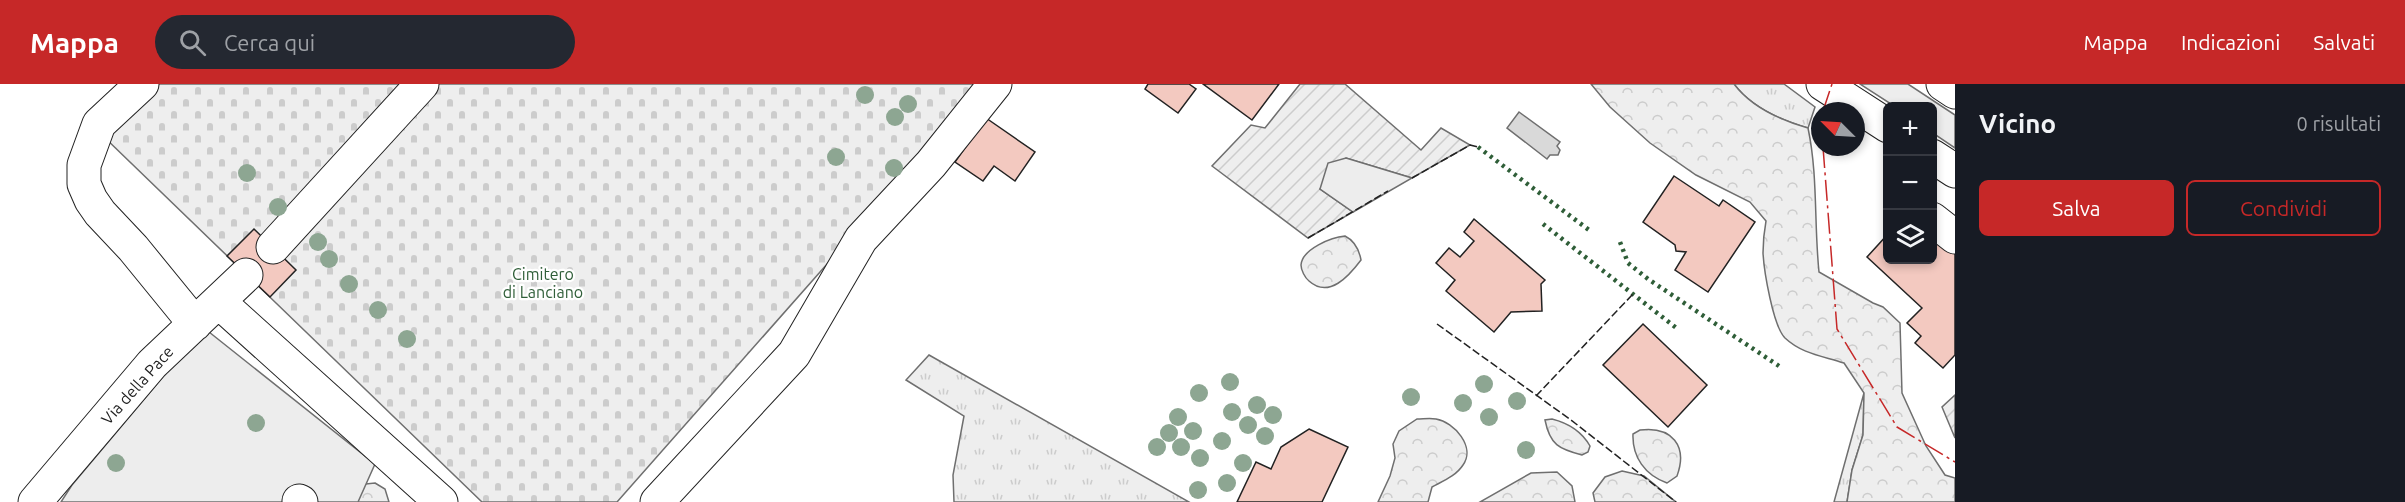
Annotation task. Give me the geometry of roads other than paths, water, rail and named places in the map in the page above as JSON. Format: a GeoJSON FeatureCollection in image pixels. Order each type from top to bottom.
{"type":"FeatureCollection","features":[{"type":"Feature","properties":{"kind":"street"},"geometry":{"type":"LineString","coordinates":[[142,84],[99,124],[84,165],[84,184],[100,213],[134,248],[195,324]]}},
{"type":"Feature","properties":{"kind":"street"},"geometry":{"type":"LineString","coordinates":[[273,248],[422,84]]}},
{"type":"Feature","properties":{"kind":"street"},"geometry":{"type":"LineString","coordinates":[[657,502],[794,354],[861,239],[931,164],[995,84]]}},
{"type":"Feature","properties":{"kind":"street"},"geometry":{"type":"LineString","coordinates":[[1823,84],[1883,123]]}},
{"type":"Feature","properties":{"kind":"street"},"geometry":{"type":"LineString","coordinates":[[1943,84],[1955,92]]}},
{"type":"Feature","properties":{"kind":"street"},"geometry":{"type":"LineString","coordinates":[[1937,159],[1955,171]]}},
{"type":"Feature","properties":{"kind":"street"},"geometry":{"type":"LineString","coordinates":[[1937,223],[1955,237]]}},
{"type":"Feature","properties":{"kind":"street","name":"Via della Pace"},"geometry":{"type":"LineString","coordinates":[[35,502],[152,364],[246,275]]}},
{"type":"Feature","properties":{"kind":"street"},"geometry":{"type":"LineString","coordinates":[[219,302],[441,502]]}},
{"type":"Feature","properties":{"kind":"park label","name":"Cimitero di Lanciano"},"geometry":{"type":"Point","coordinates":[543,283]}}]}
